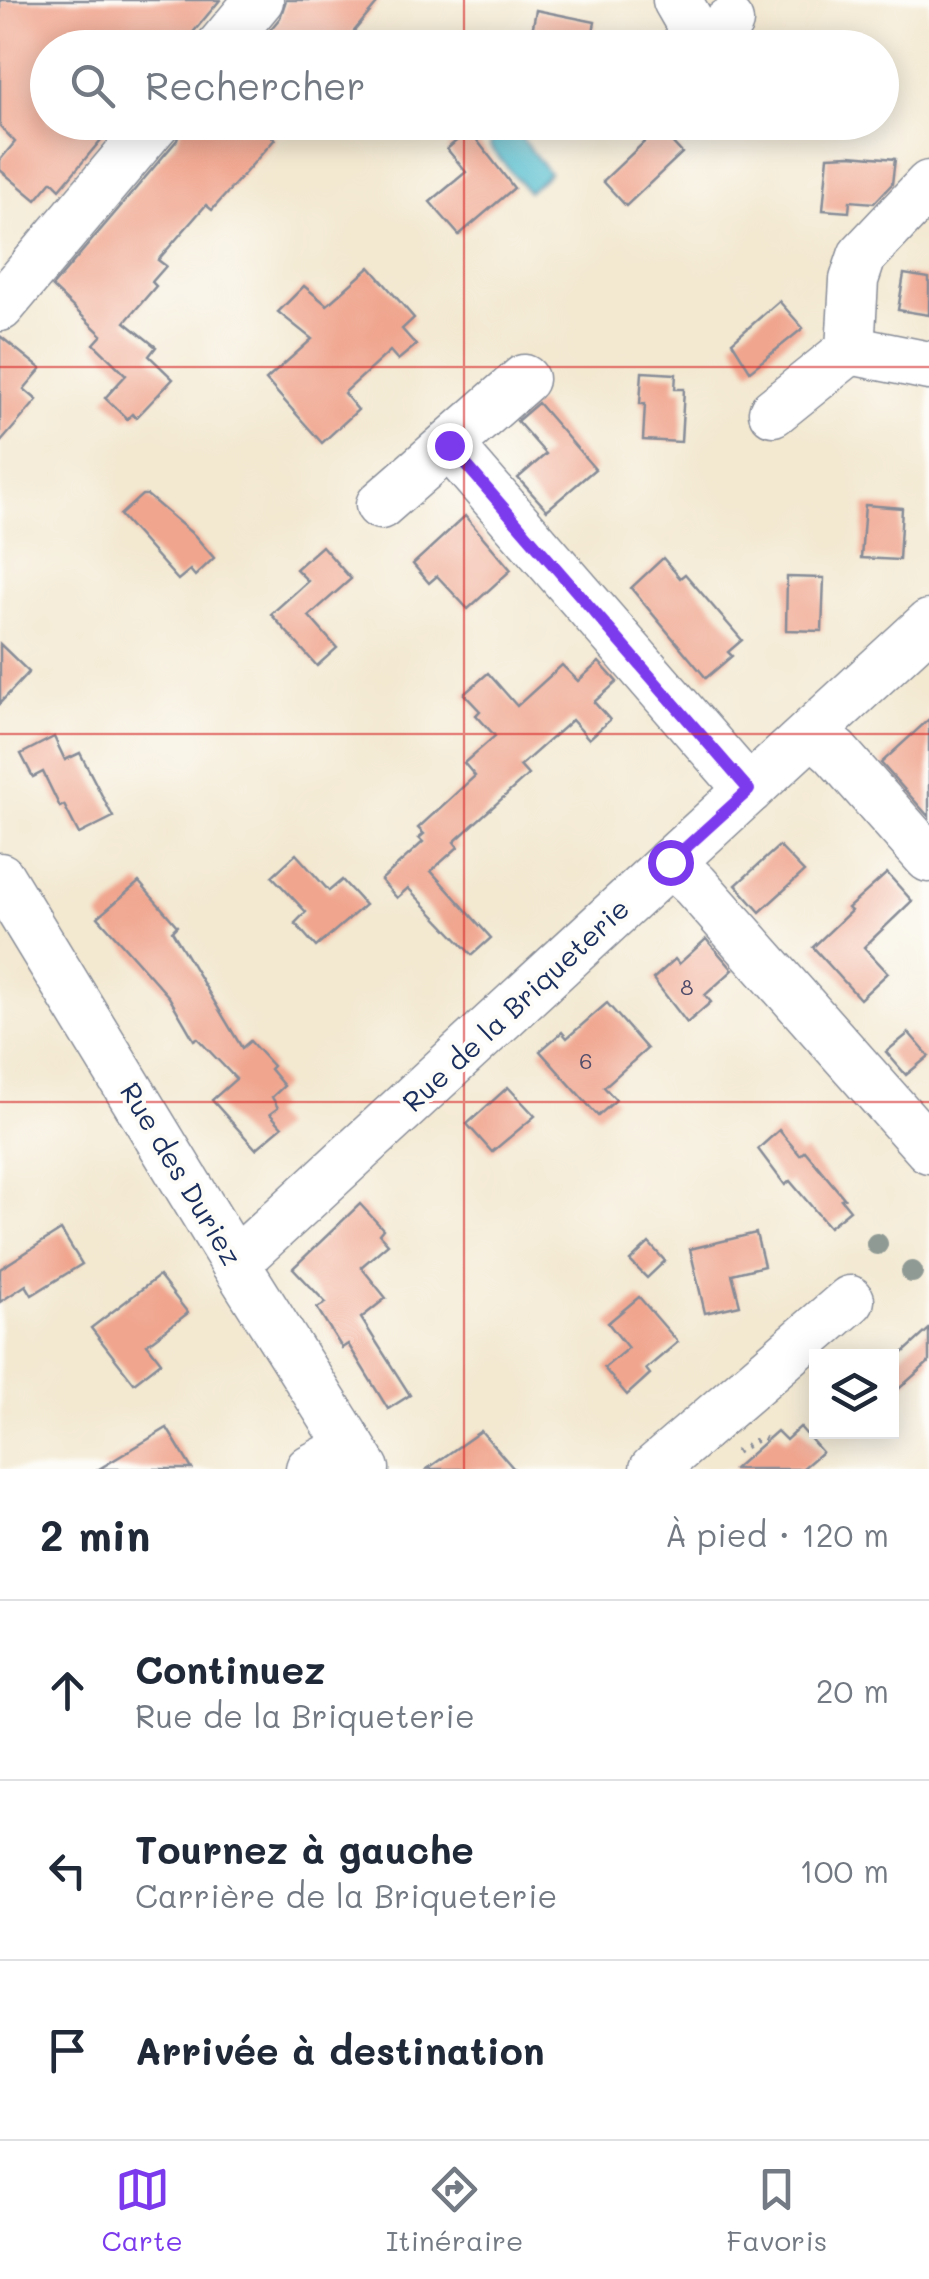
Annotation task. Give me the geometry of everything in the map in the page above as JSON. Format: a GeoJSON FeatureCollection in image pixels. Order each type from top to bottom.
{"type":"FeatureCollection","features":[{"type":"Feature","properties":{"kind":"street"},"geometry":{"type":"LineString","coordinates":[[234,30],[259,0]]}},
{"type":"Feature","properties":{"kind":"street"},"geometry":{"type":"LineString","coordinates":[[0,307],[141,140]]}},
{"type":"Feature","properties":{"kind":"street"},"geometry":{"type":"LineString","coordinates":[[774,412],[850,350],[854,280],[862,256],[929,185]]}},
{"type":"Feature","properties":{"kind":"street"},"geometry":{"type":"LineString","coordinates":[[850,350],[929,366]]}},
{"type":"Feature","properties":{"kind":"street"},"geometry":{"type":"LineString","coordinates":[[380,506],[524,379]]}},
{"type":"Feature","properties":{"kind":"street"},"geometry":{"type":"LineString","coordinates":[[449,445],[749,790]]}},
{"type":"Feature","properties":{"kind":"street","name":"Rue de la Briqueterie"},"geometry":{"type":"LineString","coordinates":[[235,1263],[929,624]]}},
{"type":"Feature","properties":{"kind":"street"},"geometry":{"type":"LineString","coordinates":[[812,732],[835,752],[929,858]]}},
{"type":"Feature","properties":{"kind":"street"},"geometry":{"type":"LineString","coordinates":[[670,862],[929,1149]]}},
{"type":"Feature","properties":{"kind":"street","name":"Rue des Duriez"},"geometry":{"type":"LineString","coordinates":[[0,876],[235,1263],[342,1462]]}},
{"type":"Feature","properties":{"kind":"street"},"geometry":{"type":"LineString","coordinates":[[654,1469],[850,1300]]}},
{"type":"Feature","properties":{"kind":"path"},"geometry":{"type":"LineString","coordinates":[[728,1454],[762,1437],[768,1440]]}},
{"type":"Feature","properties":{"kind":"water"},"geometry":{"type":"Polygon","coordinates":[[[492,140],[523,140],[549,173],[528,192],[490,147],[492,140]]]}},
{"type":"Feature","properties":{"kind":"building"},"geometry":{"type":"Polygon","coordinates":[[[0,0],[220,0],[195,30],[30,30],[30,140],[101,140],[60,189],[52,181],[36,200],[0,170],[0,160],[15,142],[0,126],[0,0]]]}},
{"type":"Feature","properties":{"kind":"building"},"geometry":{"type":"Polygon","coordinates":[[[286,0],[380,0],[355,30],[270,30],[280,18],[286,0]]]}},
{"type":"Feature","properties":{"kind":"building"},"geometry":{"type":"Polygon","coordinates":[[[536,10],[595,22],[593,30],[532,30],[536,10]]]}},
{"type":"Feature","properties":{"kind":"building"},"geometry":{"type":"Polygon","coordinates":[[[177,140],[274,140],[212,210],[206,205],[158,260],[166,266],[152,282],[156,286],[125,322],[156,347],[149,356],[173,379],[136,418],[132,414],[127,419],[105,398],[126,375],[94,344],[102,335],[52,287],[177,140]]]}},
{"type":"Feature","properties":{"kind":"building"},"geometry":{"type":"Polygon","coordinates":[[[457,140],[477,140],[514,188],[459,235],[430,202],[466,172],[447,149],[457,140]]]}},
{"type":"Feature","properties":{"kind":"building"},"geometry":{"type":"Polygon","coordinates":[[[646,140],[670,140],[682,153],[626,206],[603,181],[646,140]]]}},
{"type":"Feature","properties":{"kind":"building"},"geometry":{"type":"Polygon","coordinates":[[[828,156],[895,159],[892,184],[874,203],[850,201],[849,212],[823,210],[828,156]]]}},
{"type":"Feature","properties":{"kind":"building"},"geometry":{"type":"Polygon","coordinates":[[[370,267],[414,318],[402,329],[416,345],[398,360],[390,351],[344,393],[358,410],[322,443],[266,380],[312,339],[278,312],[304,286],[327,305],[370,267]]]}},
{"type":"Feature","properties":{"kind":"building"},"geometry":{"type":"Polygon","coordinates":[[[904,274],[929,278],[929,315],[898,310],[904,274]]]}},
{"type":"Feature","properties":{"kind":"building"},"geometry":{"type":"Polygon","coordinates":[[[779,301],[803,328],[750,371],[732,342],[779,301]]]}},
{"type":"Feature","properties":{"kind":"building"},"geometry":{"type":"Polygon","coordinates":[[[0,336],[41,369],[24,389],[37,400],[0,443],[0,336]]]}},
{"type":"Feature","properties":{"kind":"building"},"geometry":{"type":"Polygon","coordinates":[[[642,372],[676,374],[675,389],[684,389],[681,442],[643,440],[642,372]]]}},
{"type":"Feature","properties":{"kind":"building"},"geometry":{"type":"Polygon","coordinates":[[[538,403],[595,469],[547,510],[518,478],[546,454],[517,421],[538,403]]]}},
{"type":"Feature","properties":{"kind":"building"},"geometry":{"type":"Polygon","coordinates":[[[147,495],[195,536],[214,558],[195,576],[190,570],[178,580],[120,515],[147,495]]]}},
{"type":"Feature","properties":{"kind":"building"},"geometry":{"type":"Polygon","coordinates":[[[865,505],[902,508],[899,560],[861,558],[865,505]]]}},
{"type":"Feature","properties":{"kind":"building"},"geometry":{"type":"Polygon","coordinates":[[[465,516],[511,570],[468,609],[437,576],[429,583],[413,564],[465,516]]]}},
{"type":"Feature","properties":{"kind":"building"},"geometry":{"type":"Polygon","coordinates":[[[322,546],[351,579],[309,616],[337,648],[317,666],[271,614],[308,581],[296,569],[322,546]]]}},
{"type":"Feature","properties":{"kind":"building"},"geometry":{"type":"Polygon","coordinates":[[[663,558],[680,578],[685,574],[742,640],[728,652],[732,656],[706,678],[631,588],[663,558]]]}},
{"type":"Feature","properties":{"kind":"building"},"geometry":{"type":"Polygon","coordinates":[[[787,577],[824,578],[822,631],[786,630],[787,577]]]}},
{"type":"Feature","properties":{"kind":"building"},"geometry":{"type":"Polygon","coordinates":[[[0,644],[29,672],[0,703],[0,644]]]}},
{"type":"Feature","properties":{"kind":"building"},"geometry":{"type":"Polygon","coordinates":[[[599,662],[617,682],[594,702],[610,720],[589,739],[572,720],[520,766],[528,775],[454,842],[458,847],[431,871],[491,938],[472,955],[408,888],[397,898],[381,880],[423,842],[419,838],[424,834],[418,828],[475,776],[464,763],[495,736],[464,694],[488,673],[517,706],[562,665],[578,681],[599,662]]]}},
{"type":"Feature","properties":{"kind":"building"},"geometry":{"type":"Polygon","coordinates":[[[929,719],[929,817],[881,763],[929,719]]]}},
{"type":"Feature","properties":{"kind":"building"},"geometry":{"type":"Polygon","coordinates":[[[54,737],[65,760],[80,753],[113,817],[79,834],[43,772],[33,777],[21,754],[54,737]]]}},
{"type":"Feature","properties":{"kind":"building"},"geometry":{"type":"Polygon","coordinates":[[[779,846],[804,872],[760,912],[736,885],[779,846]]]}},
{"type":"Feature","properties":{"kind":"building"},"geometry":{"type":"Polygon","coordinates":[[[296,854],[329,891],[342,880],[365,905],[316,947],[295,923],[306,912],[272,876],[296,854]]]}},
{"type":"Feature","properties":{"kind":"building"},"geometry":{"type":"Polygon","coordinates":[[[887,873],[912,901],[864,947],[888,973],[860,999],[813,947],[887,873]]]}},
{"type":"Feature","properties":{"kind":"building"},"geometry":{"type":"Polygon","coordinates":[[[139,882],[177,926],[172,931],[242,1048],[250,1041],[273,1066],[270,1069],[284,1086],[272,1097],[278,1108],[270,1114],[282,1127],[256,1149],[212,1100],[236,1079],[197,1038],[194,1040],[169,997],[98,917],[139,882]]]}},
{"type":"Feature","properties":{"kind":"building"},"geometry":{"type":"Polygon","coordinates":[[[706,939],[733,970],[705,995],[711,1002],[687,1023],[653,979],[675,959],[679,964],[706,939]]]}},
{"type":"Feature","properties":{"kind":"building"},"geometry":{"type":"Polygon","coordinates":[[[607,1003],[647,1049],[604,1087],[616,1100],[598,1116],[540,1051],[562,1032],[567,1038],[607,1003]]]}},
{"type":"Feature","properties":{"kind":"building"},"geometry":{"type":"Polygon","coordinates":[[[909,1033],[929,1056],[906,1075],[886,1052],[909,1033]]]}},
{"type":"Feature","properties":{"kind":"building"},"geometry":{"type":"Polygon","coordinates":[[[508,1087],[535,1116],[492,1152],[467,1124],[508,1087]]]}},
{"type":"Feature","properties":{"kind":"building"},"geometry":{"type":"Polygon","coordinates":[[[779,1130],[800,1155],[805,1151],[844,1198],[841,1199],[850,1210],[829,1227],[790,1181],[785,1185],[758,1149],[779,1130]]]}},
{"type":"Feature","properties":{"kind":"building"},"geometry":{"type":"Polygon","coordinates":[[[360,1204],[383,1229],[379,1234],[388,1244],[361,1267],[386,1298],[361,1318],[410,1395],[388,1409],[348,1344],[342,1348],[317,1308],[326,1303],[293,1268],[360,1204]]]}},
{"type":"Feature","properties":{"kind":"building"},"geometry":{"type":"Polygon","coordinates":[[[61,1230],[82,1264],[32,1295],[26,1285],[0,1302],[0,1269],[61,1230]]]}},
{"type":"Feature","properties":{"kind":"building"},"geometry":{"type":"Polygon","coordinates":[[[756,1233],[764,1266],[732,1274],[740,1305],[705,1313],[690,1249],[756,1233]]]}},
{"type":"Feature","properties":{"kind":"building"},"geometry":{"type":"Polygon","coordinates":[[[649,1243],[665,1261],[647,1278],[630,1261],[649,1243]]]}},
{"type":"Feature","properties":{"kind":"building"},"geometry":{"type":"Polygon","coordinates":[[[159,1276],[188,1313],[147,1344],[161,1362],[134,1383],[91,1328],[159,1276]]]}},
{"type":"Feature","properties":{"kind":"building"},"geometry":{"type":"Polygon","coordinates":[[[639,1297],[678,1342],[646,1369],[650,1374],[627,1395],[604,1368],[628,1348],[608,1323],[639,1297]]]}},
{"type":"Feature","properties":{"kind":"building"},"geometry":{"type":"Polygon","coordinates":[[[929,1329],[929,1362],[899,1389],[899,1357],[929,1329]]]}},
{"type":"Feature","properties":{"kind":"building"},"geometry":{"type":"Polygon","coordinates":[[[800,1427],[822,1452],[802,1469],[734,1469],[777,1431],[786,1440],[800,1427]]]}},
{"type":"Feature","properties":{"kind":"building"},"geometry":{"type":"Polygon","coordinates":[[[167,1428],[192,1469],[99,1469],[167,1428]]]}},
{"type":"Feature","properties":{"kind":"building"},"geometry":{"type":"Polygon","coordinates":[[[481,1431],[514,1469],[427,1469],[481,1431]]]}},
{"type":"Feature","properties":{"kind":"route"},"geometry":{"type":"LineString","coordinates":[[449,445],[749,790],[670,862]]}}]}
